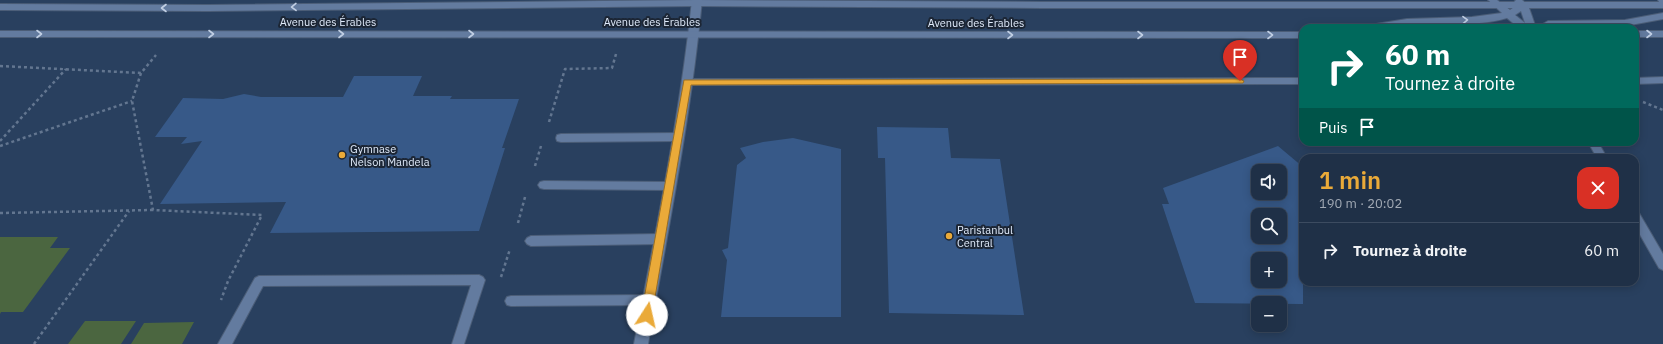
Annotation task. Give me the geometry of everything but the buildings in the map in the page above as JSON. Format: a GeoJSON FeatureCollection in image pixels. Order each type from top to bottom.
{"type":"FeatureCollection","features":[{"type":"Feature","properties":{"kind":"main road","name":"Avenue des Érables"},"geometry":{"type":"LineString","coordinates":[[0,7],[208,8],[697,2],[1520,3],[1663,5]]}},
{"type":"Feature","properties":{"kind":"main road"},"geometry":{"type":"LineString","coordinates":[[641,344],[679,137],[694,34],[697,2]]}},
{"type":"Feature","properties":{"kind":"main road"},"geometry":{"type":"LineString","coordinates":[[1494,3],[1520,24]]}},
{"type":"Feature","properties":{"kind":"main road"},"geometry":{"type":"LineString","coordinates":[[1387,24],[1396,22],[1494,18],[1509,15],[1518,11],[1520,3]]}},
{"type":"Feature","properties":{"kind":"main road"},"geometry":{"type":"LineString","coordinates":[[1520,3],[1529,24]]}},
{"type":"Feature","properties":{"kind":"main road"},"geometry":{"type":"LineString","coordinates":[[1548,24],[1625,23],[1663,16]]}},
{"type":"Feature","properties":{"kind":"main road","name":"Avenue des Érables"},"geometry":{"type":"LineString","coordinates":[[0,34],[1299,35]]}},
{"type":"Feature","properties":{"kind":"main road"},"geometry":{"type":"LineString","coordinates":[[1639,34],[1663,34]]}},
{"type":"Feature","properties":{"kind":"main road"},"geometry":{"type":"LineString","coordinates":[[1639,81],[1663,80]]}},
{"type":"Feature","properties":{"kind":"main road"},"geometry":{"type":"LineString","coordinates":[[687,82],[1299,81]]}},
{"type":"Feature","properties":{"kind":"main road"},"geometry":{"type":"LineString","coordinates":[[561,138],[679,137]]}},
{"type":"Feature","properties":{"kind":"main road"},"geometry":{"type":"LineString","coordinates":[[544,185],[669,186]]}},
{"type":"Feature","properties":{"kind":"main road"},"geometry":{"type":"LineString","coordinates":[[1639,223],[1663,265]]}},
{"type":"Feature","properties":{"kind":"main road"},"geometry":{"type":"LineString","coordinates":[[530,241],[660,239]]}},
{"type":"Feature","properties":{"kind":"main road"},"geometry":{"type":"LineString","coordinates":[[225,344],[259,281],[479,280],[458,344]]}},
{"type":"Feature","properties":{"kind":"main road"},"geometry":{"type":"LineString","coordinates":[[511,301],[649,300]]}},
{"type":"Feature","properties":{"kind":"path"},"geometry":{"type":"LineString","coordinates":[[153,210],[132,101],[141,73],[156,54]]}},
{"type":"Feature","properties":{"kind":"path"},"geometry":{"type":"LineString","coordinates":[[0,66],[141,73]]}},
{"type":"Feature","properties":{"kind":"path"},"geometry":{"type":"LineString","coordinates":[[0,141],[66,69]]}},
{"type":"Feature","properties":{"kind":"path"},"geometry":{"type":"LineString","coordinates":[[0,146],[132,101]]}},
{"type":"Feature","properties":{"kind":"path"},"geometry":{"type":"LineString","coordinates":[[1642,102],[1663,110]]}},
{"type":"Feature","properties":{"kind":"path"},"geometry":{"type":"LineString","coordinates":[[0,213],[153,210],[262,216],[228,281],[220,302]]}},
{"type":"Feature","properties":{"kind":"path"},"geometry":{"type":"LineString","coordinates":[[34,344],[129,211]]}},
{"type":"Feature","properties":{"kind":"green space"},"geometry":{"type":"Polygon","coordinates":[[[0,237],[58,237],[50,248],[70,248],[23,312],[1,312],[0,314],[0,237]]]}},
{"type":"Feature","properties":{"kind":"green space"},"geometry":{"type":"Polygon","coordinates":[[[85,321],[136,321],[121,344],[68,344],[85,321]]]}},
{"type":"Feature","properties":{"kind":"green space"},"geometry":{"type":"Polygon","coordinates":[[[194,322],[182,344],[131,344],[144,323],[194,322]]]}},
{"type":"Feature","properties":{"kind":"place","name":"Gymnase Nelson Mandela"},"geometry":{"type":"Point","coordinates":[342,155]}},
{"type":"Feature","properties":{"kind":"place","name":"Paristanbul Central"},"geometry":{"type":"Point","coordinates":[949,236]}},
{"type":"Feature","properties":{"kind":"route"},"geometry":{"type":"LineString","coordinates":[[647,315],[679,137],[687,82],[1240,81]]}}]}
